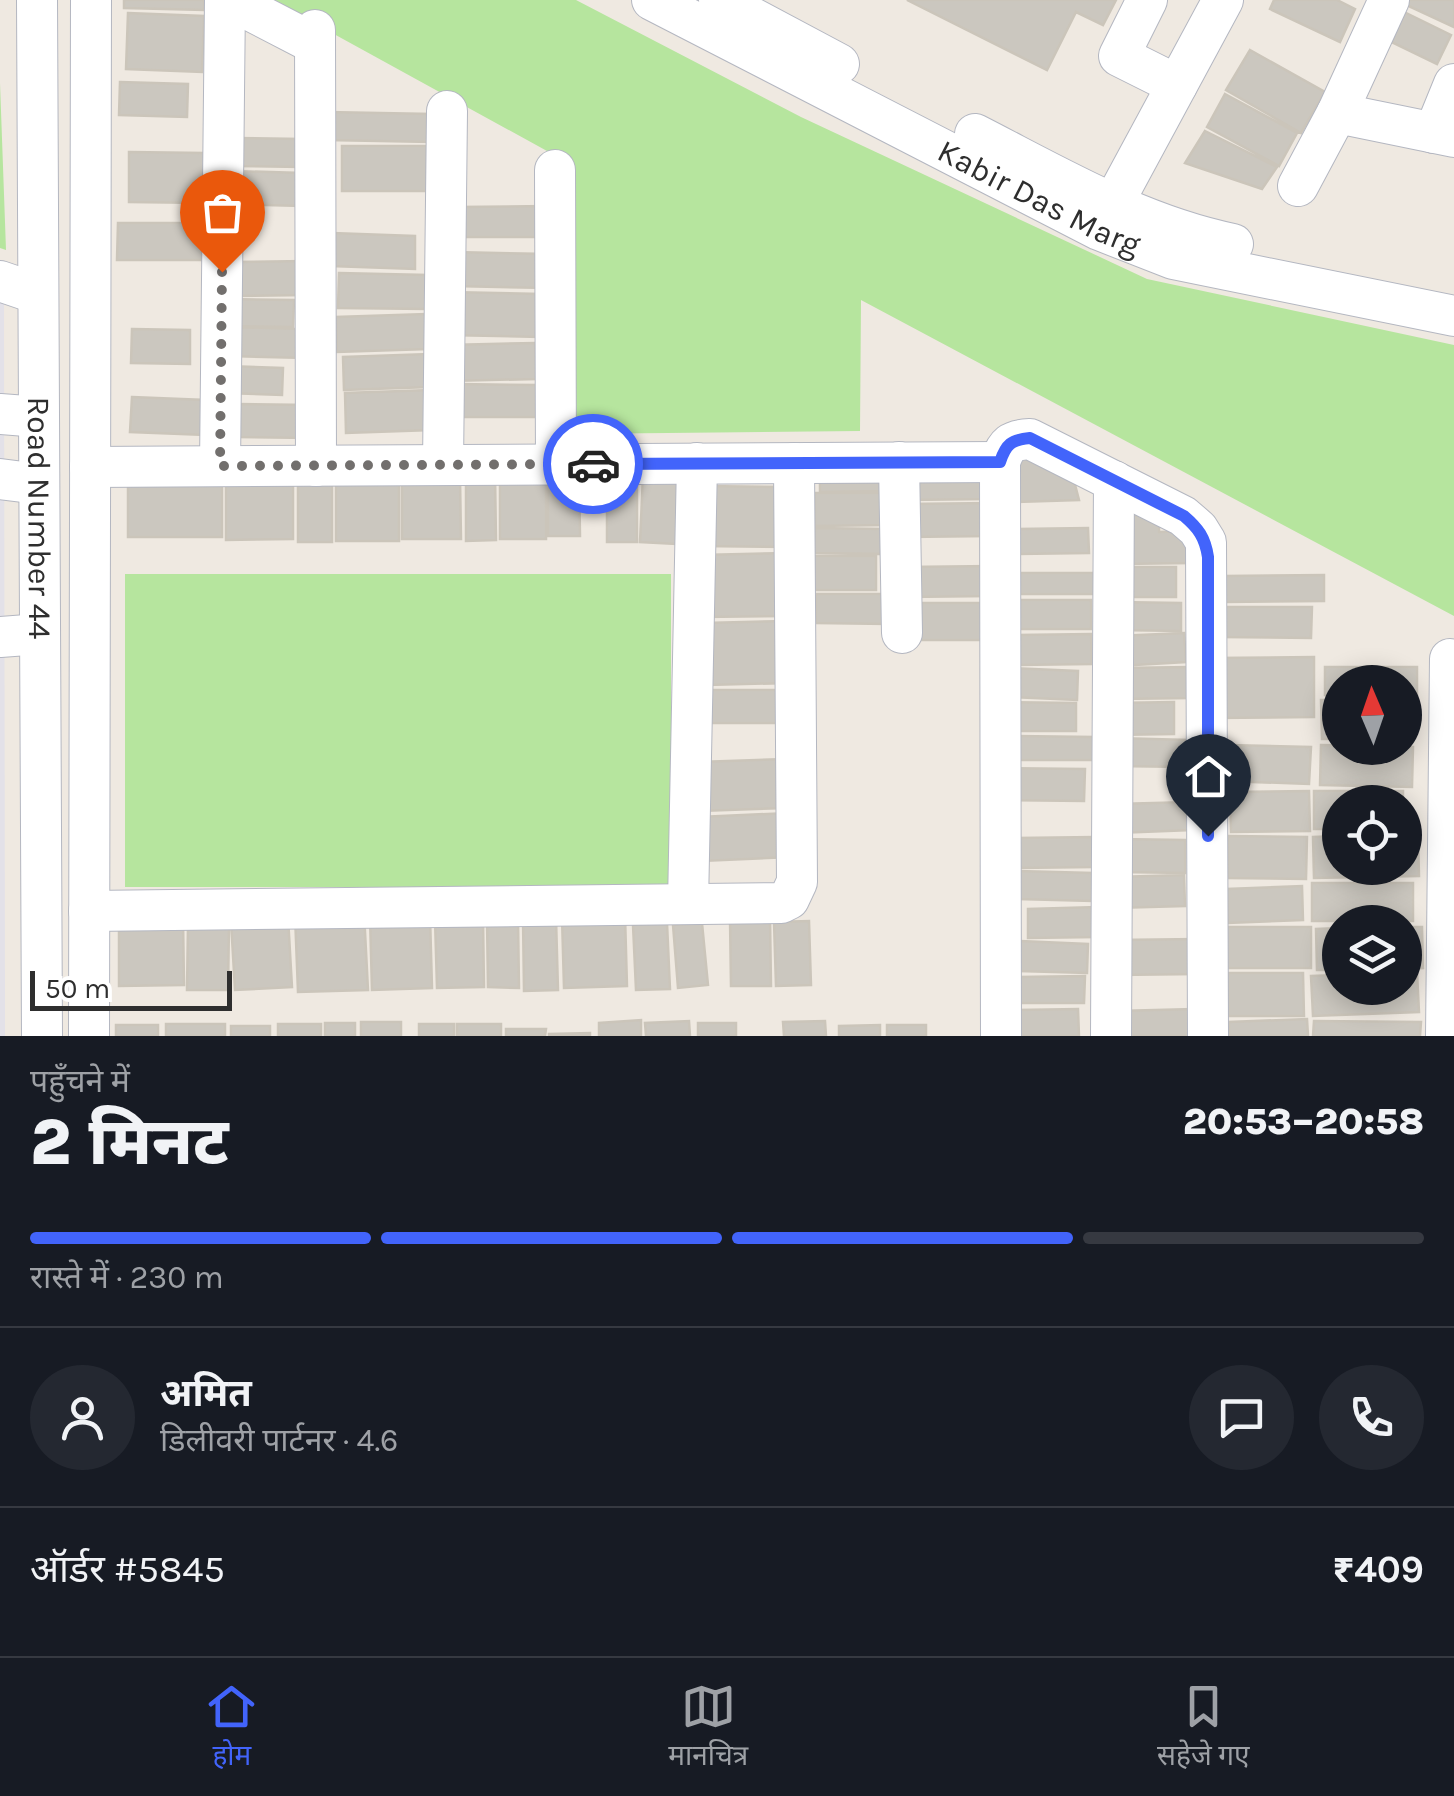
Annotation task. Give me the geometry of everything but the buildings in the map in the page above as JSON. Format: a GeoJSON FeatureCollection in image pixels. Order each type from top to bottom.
{"type":"FeatureCollection","features":[{"type":"Feature","properties":{"kind":"street","name":"Road Number 44"},"geometry":{"type":"LineString","coordinates":[[37,0],[38,294],[19,416],[20,481],[40,634],[42,1036]]}},
{"type":"Feature","properties":{"kind":"street","name":"Road Number 44"},"geometry":{"type":"LineString","coordinates":[[89,1036],[91,0]]}},
{"type":"Feature","properties":{"kind":"street"},"geometry":{"type":"LineString","coordinates":[[220,466],[228,0],[315,38],[316,466]]}},
{"type":"Feature","properties":{"kind":"street","name":"Kabir Das Marg"},"geometry":{"type":"LineString","coordinates":[[652,0],[1105,217],[1454,288]]}},
{"type":"Feature","properties":{"kind":"street"},"geometry":{"type":"LineString","coordinates":[[1148,0],[1118,56],[1177,85]]}},
{"type":"Feature","properties":{"kind":"street"},"geometry":{"type":"LineString","coordinates":[[1105,217],[1223,0]]}},
{"type":"Feature","properties":{"kind":"street"},"geometry":{"type":"LineString","coordinates":[[1298,186],[1389,0]]}},
{"type":"Feature","properties":{"kind":"street","name":"Kabir Das Marg"},"geometry":{"type":"LineString","coordinates":[[740,5],[1173,259],[1454,316]]}},
{"type":"Feature","properties":{"kind":"street"},"geometry":{"type":"LineString","coordinates":[[1337,113],[1444,135],[1454,84]]}},
{"type":"Feature","properties":{"kind":"street"},"geometry":{"type":"LineString","coordinates":[[443,465],[447,111]]}},
{"type":"Feature","properties":{"kind":"street"},"geometry":{"type":"LineString","coordinates":[[555,170],[556,464]]}},
{"type":"Feature","properties":{"kind":"street"},"geometry":{"type":"LineString","coordinates":[[0,281],[38,294]]}},
{"type":"Feature","properties":{"kind":"street"},"geometry":{"type":"LineString","coordinates":[[1001,1036],[1000,462],[1005,446],[1030,438],[1184,516],[1206,542],[1208,1036]]}},
{"type":"Feature","properties":{"kind":"street"},"geometry":{"type":"LineString","coordinates":[[89,911],[780,903],[790,899],[795,890],[794,462]]}},
{"type":"Feature","properties":{"kind":"street"},"geometry":{"type":"LineString","coordinates":[[899,462],[902,632]]}},
{"type":"Feature","properties":{"kind":"street"},"geometry":{"type":"LineString","coordinates":[[90,467],[1000,462]]}},
{"type":"Feature","properties":{"kind":"street"},"geometry":{"type":"LineString","coordinates":[[688,904],[697,463]]}},
{"type":"Feature","properties":{"kind":"street"},"geometry":{"type":"LineString","coordinates":[[1111,1036],[1114,480]]}},
{"type":"Feature","properties":{"kind":"street"},"geometry":{"type":"LineString","coordinates":[[0,636],[40,634]]}},
{"type":"Feature","properties":{"kind":"street"},"geometry":{"type":"LineString","coordinates":[[1446,1036],[1450,659]]}},
{"type":"Feature","properties":{"kind":"shaded area"},"geometry":{"type":"Polygon","coordinates":[[[0,272],[4,273],[5,1036],[0,1036],[0,272]]]}},
{"type":"Feature","properties":{"kind":"green space"},"geometry":{"type":"Polygon","coordinates":[[[272,0],[576,0],[801,117],[1147,279],[1454,345],[1454,616],[861,300],[860,431],[571,434],[567,162],[272,0]]]}},
{"type":"Feature","properties":{"kind":"green space"},"geometry":{"type":"Polygon","coordinates":[[[0,83],[6,250],[0,248],[0,83]]]}},
{"type":"Feature","properties":{"kind":"green space"},"geometry":{"type":"Polygon","coordinates":[[[125,574],[671,574],[671,887],[125,887],[125,574]]]}},
{"type":"Feature","properties":{"kind":"way so far"},"geometry":{"type":"LineString","coordinates":[[222,272],[220,466],[593,464]]}},
{"type":"Feature","properties":{"kind":"route"},"geometry":{"type":"LineString","coordinates":[[593,464],[1000,462],[1005,446],[1030,438],[1184,516],[1198,528],[1208,557],[1208,836]]}}]}
